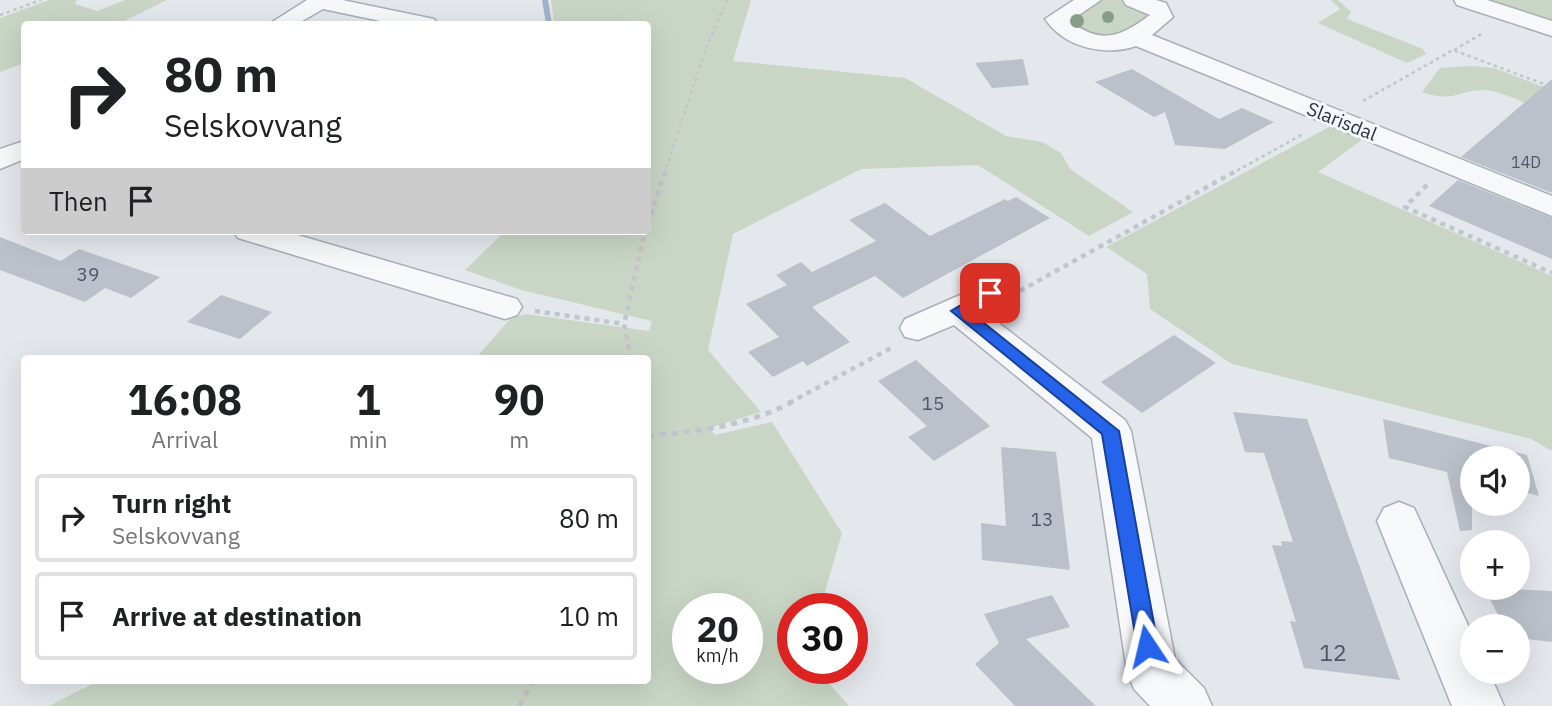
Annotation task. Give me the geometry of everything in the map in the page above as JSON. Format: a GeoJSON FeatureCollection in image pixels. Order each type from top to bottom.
{"type":"FeatureCollection","features":[{"type":"Feature","properties":{"kind":"street"},"geometry":{"type":"LineString","coordinates":[[1090,0],[1056,19],[1060,27],[1100,43],[1121,43],[1162,18],[1158,8],[1134,0]]}},
{"type":"Feature","properties":{"kind":"street"},"geometry":{"type":"LineString","coordinates":[[1465,0],[1552,29]]}},
{"type":"Feature","properties":{"kind":"street"},"geometry":{"type":"LineString","coordinates":[[286,21],[321,1],[412,21]]}},
{"type":"Feature","properties":{"kind":"street","name":"Slarisdal"},"geometry":{"type":"LineString","coordinates":[[1133,36],[1552,207]]}},
{"type":"Feature","properties":{"kind":"street"},"geometry":{"type":"LineString","coordinates":[[262,235],[505,307]]}},
{"type":"Feature","properties":{"kind":"street"},"geometry":{"type":"LineString","coordinates":[[918,328],[974,302],[1111,431],[1152,672],[1186,706]]}},
{"type":"Feature","properties":{"kind":"street"},"geometry":{"type":"LineString","coordinates":[[1399,521],[1478,706]]}},
{"type":"Feature","properties":{"kind":"path"},"geometry":{"type":"LineString","coordinates":[[0,15],[41,0]]}},
{"type":"Feature","properties":{"kind":"path"},"geometry":{"type":"LineString","coordinates":[[651,215],[706,48],[727,0]]}},
{"type":"Feature","properties":{"kind":"path"},"geometry":{"type":"LineString","coordinates":[[974,302],[1013,295],[1453,50],[1552,87]]}},
{"type":"Feature","properties":{"kind":"path"},"geometry":{"type":"LineString","coordinates":[[1448,164],[1405,207],[1552,273]]}},
{"type":"Feature","properties":{"kind":"path"},"geometry":{"type":"LineString","coordinates":[[630,355],[624,324],[644,235]]}},
{"type":"Feature","properties":{"kind":"path"},"geometry":{"type":"LineString","coordinates":[[505,307],[624,324]]}},
{"type":"Feature","properties":{"kind":"path"},"geometry":{"type":"LineString","coordinates":[[651,436],[708,430],[768,415],[912,336],[918,328]]}},
{"type":"Feature","properties":{"kind":"path"},"geometry":{"type":"LineString","coordinates":[[519,706],[531,684]]}},
{"type":"Feature","properties":{"kind":"green space"},"geometry":{"type":"Polygon","coordinates":[[[49,0],[77,0],[75,4],[97,11],[125,0],[167,0],[124,21],[21,21],[21,64],[0,72],[0,18],[49,0]]]}},
{"type":"Feature","properties":{"kind":"green space"},"geometry":{"type":"Polygon","coordinates":[[[551,0],[751,0],[733,61],[905,78],[1006,136],[1042,142],[1061,153],[1070,169],[1133,212],[1089,236],[978,165],[861,169],[733,234],[708,350],[761,412],[709,428],[715,435],[772,422],[842,533],[825,593],[777,593],[777,684],[829,684],[849,706],[49,706],[92,684],[651,684],[651,355],[478,355],[510,319],[525,314],[649,331],[652,321],[521,290],[465,270],[501,235],[651,235],[651,21],[554,21],[551,0]]]}},
{"type":"Feature","properties":{"kind":"green space"},"geometry":{"type":"Polygon","coordinates":[[[1102,0],[1120,0],[1149,10],[1150,14],[1127,30],[1112,36],[1096,35],[1069,25],[1067,20],[1102,0]]]}},
{"type":"Feature","properties":{"kind":"green space"},"geometry":{"type":"Polygon","coordinates":[[[1331,0],[1338,0],[1351,12],[1347,19],[1423,49],[1426,54],[1407,63],[1318,23],[1340,9],[1331,0]]]}},
{"type":"Feature","properties":{"kind":"green space"},"geometry":{"type":"Polygon","coordinates":[[[1477,0],[1552,0],[1552,26],[1477,0]]]}},
{"type":"Feature","properties":{"kind":"green space"},"geometry":{"type":"Polygon","coordinates":[[[1440,68],[1494,68],[1552,90],[1552,114],[1490,90],[1448,96],[1422,92],[1440,68]]]}},
{"type":"Feature","properties":{"kind":"green space"},"geometry":{"type":"Polygon","coordinates":[[[1331,126],[1363,139],[1318,172],[1552,276],[1552,451],[1531,439],[1232,364],[1150,309],[1147,274],[1106,247],[1331,126]]]}},
{"type":"Feature","properties":{"kind":"building"},"geometry":{"type":"Polygon","coordinates":[[[1023,59],[1029,85],[992,88],[975,63],[1023,59]]]}},
{"type":"Feature","properties":{"kind":"building"},"geometry":{"type":"Polygon","coordinates":[[[1132,69],[1219,119],[1242,108],[1274,122],[1225,149],[1175,145],[1165,112],[1154,117],[1095,82],[1132,69]]]}},
{"type":"Feature","properties":{"kind":"building"},"geometry":{"type":"Polygon","coordinates":[[[1552,79],[1552,193],[1461,157],[1552,79]]]}},
{"type":"Feature","properties":{"kind":"building"},"geometry":{"type":"Polygon","coordinates":[[[1458,180],[1552,218],[1552,259],[1429,206],[1458,180]]]}},
{"type":"Feature","properties":{"kind":"building"},"geometry":{"type":"Polygon","coordinates":[[[1016,197],[1050,218],[903,298],[875,276],[812,307],[850,342],[807,366],[803,361],[773,377],[748,352],[779,337],[746,304],[787,285],[776,275],[801,262],[812,272],[876,241],[849,220],[885,203],[930,236],[1005,199],[1008,201],[1016,197]]]}},
{"type":"Feature","properties":{"kind":"building"},"geometry":{"type":"Polygon","coordinates":[[[0,237],[61,261],[79,249],[160,277],[131,298],[105,288],[85,302],[0,270],[0,237]]]}},
{"type":"Feature","properties":{"kind":"building"},"geometry":{"type":"Polygon","coordinates":[[[221,295],[272,312],[240,339],[187,322],[221,295]]]}},
{"type":"Feature","properties":{"kind":"building"},"geometry":{"type":"Polygon","coordinates":[[[1174,335],[1216,363],[1142,413],[1101,382],[1174,335]]]}},
{"type":"Feature","properties":{"kind":"building"},"geometry":{"type":"Polygon","coordinates":[[[916,360],[990,426],[934,461],[908,437],[927,426],[878,381],[916,360]]]}},
{"type":"Feature","properties":{"kind":"building"},"geometry":{"type":"Polygon","coordinates":[[[1233,412],[1307,419],[1400,680],[1304,668],[1290,621],[1296,622],[1272,545],[1282,546],[1281,541],[1293,542],[1264,453],[1245,452],[1233,412]]]}},
{"type":"Feature","properties":{"kind":"building"},"geometry":{"type":"Polygon","coordinates":[[[1383,419],[1491,446],[1460,446],[1460,516],[1472,516],[1472,530],[1460,531],[1447,472],[1389,458],[1383,419]]]}},
{"type":"Feature","properties":{"kind":"building"},"geometry":{"type":"Polygon","coordinates":[[[1001,447],[1056,452],[1070,570],[982,560],[981,523],[1006,526],[1001,447]]]}},
{"type":"Feature","properties":{"kind":"building"},"geometry":{"type":"Polygon","coordinates":[[[1530,465],[1539,496],[1530,494],[1530,465]]]}},
{"type":"Feature","properties":{"kind":"building"},"geometry":{"type":"Polygon","coordinates":[[[1530,590],[1552,591],[1552,642],[1530,639],[1530,614],[1498,614],[1490,600],[1530,600],[1530,590]]]}},
{"type":"Feature","properties":{"kind":"building"},"geometry":{"type":"Polygon","coordinates":[[[1052,595],[1070,627],[1026,639],[1096,706],[1015,706],[975,664],[999,643],[984,614],[1052,595]]]}},
{"type":"Feature","properties":{"kind":"waterway"},"geometry":{"type":"LineString","coordinates":[[545,0],[548,21]]}},
{"type":"Feature","properties":{"kind":"route"},"geometry":{"type":"LineString","coordinates":[[990,293],[959,311],[1111,431],[1147,646]]}}]}
